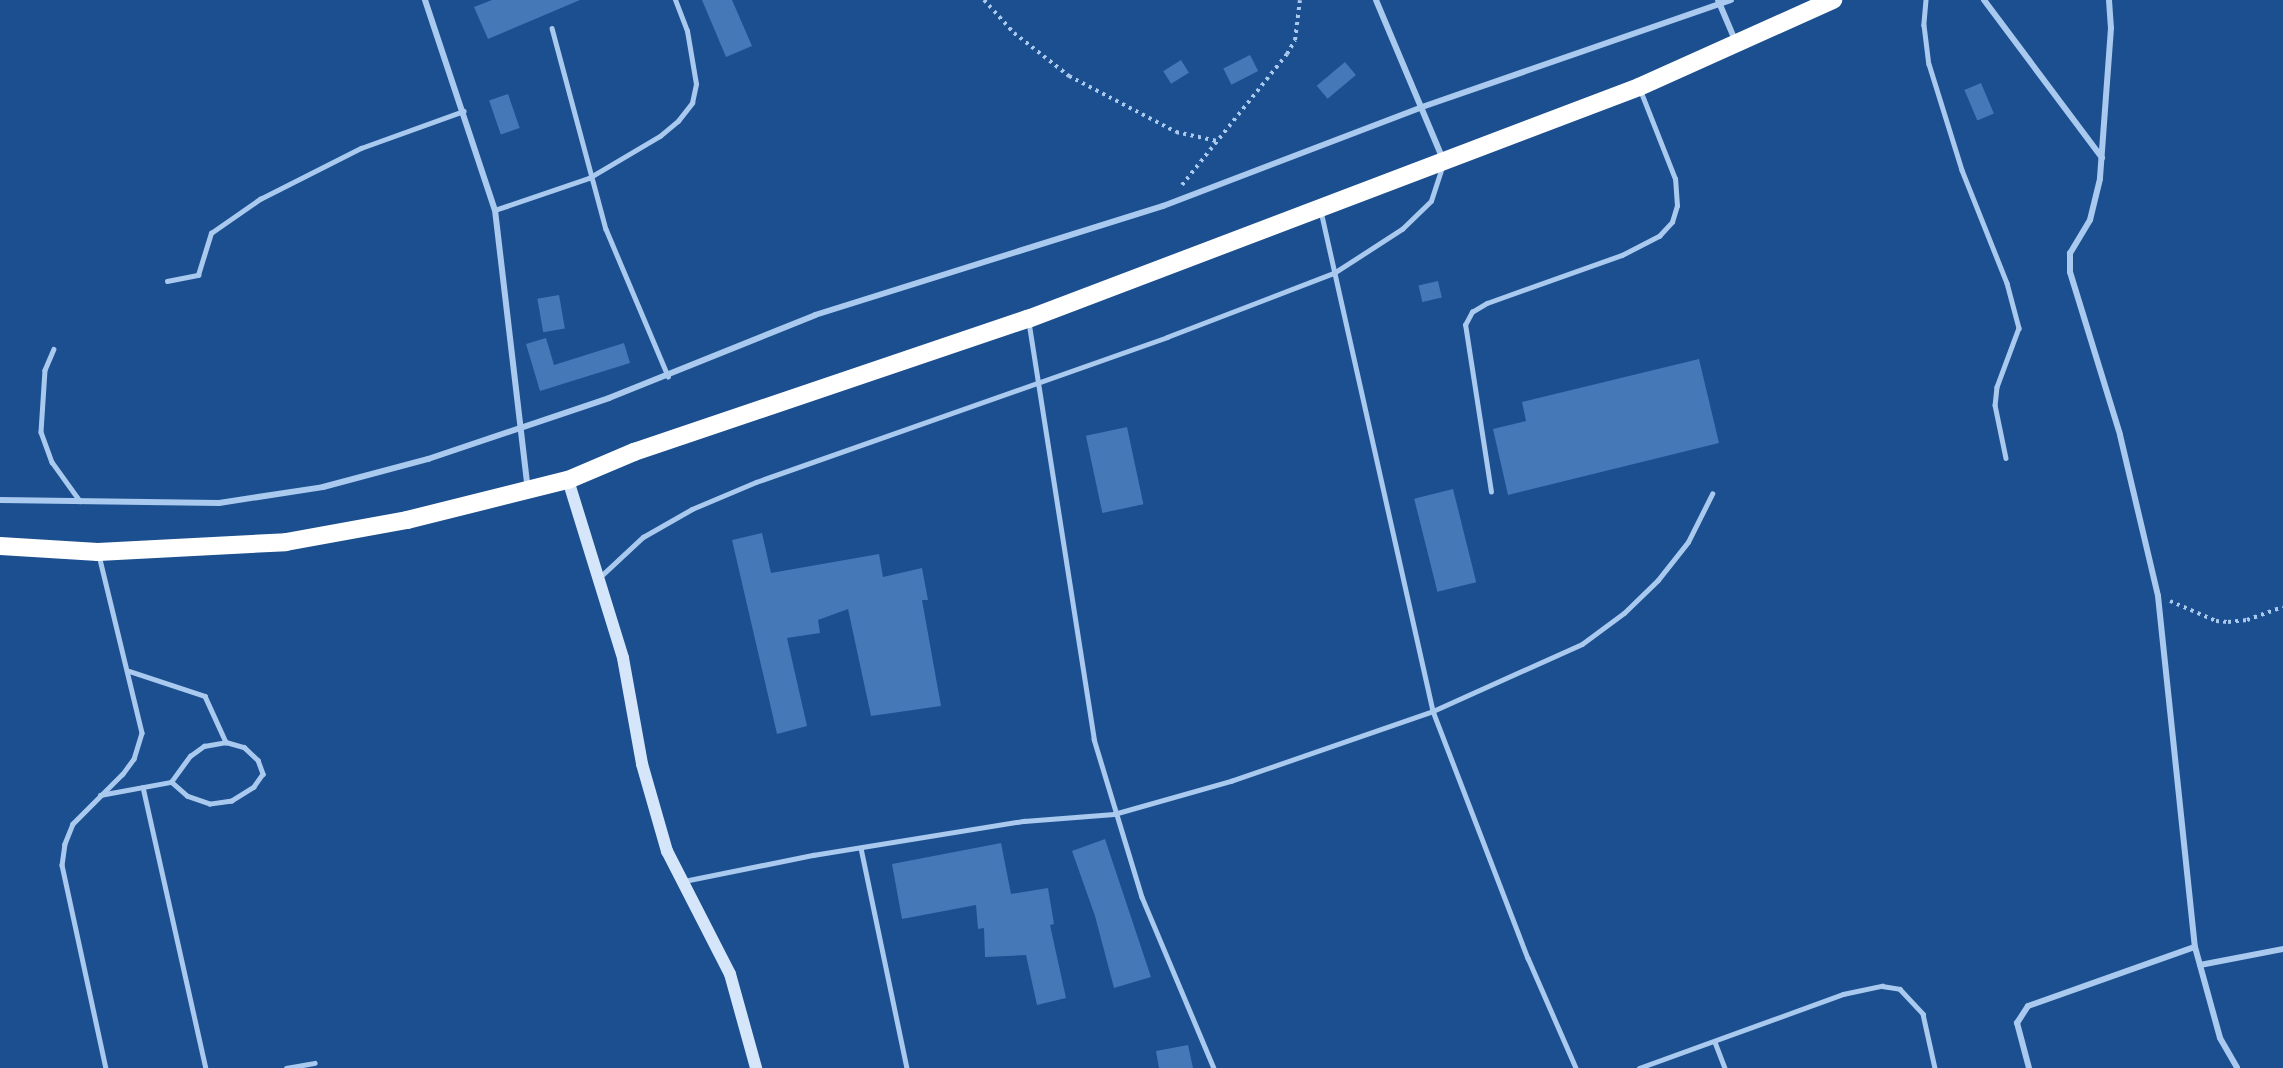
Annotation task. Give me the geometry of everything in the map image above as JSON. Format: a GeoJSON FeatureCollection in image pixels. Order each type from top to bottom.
{"type":"FeatureCollection","features":[{"type":"Feature","properties":{"kind":"highway"},"geometry":{"type":"LineString","coordinates":[[0,546],[98,552],[286,542],[407,520],[568,480],[634,452],[1028,319],[1639,87],[1833,0]]}},
{"type":"Feature","properties":{"kind":"street"},"geometry":{"type":"LineString","coordinates":[[425,0],[464,111],[495,210],[528,489]]}},
{"type":"Feature","properties":{"kind":"street"},"geometry":{"type":"LineString","coordinates":[[1376,0],[1443,160]]}},
{"type":"Feature","properties":{"kind":"street"},"geometry":{"type":"LineString","coordinates":[[0,500],[82,503],[219,503],[323,487],[521,430],[668,376],[815,315],[1163,206],[1422,107],[1719,2],[1731,0]]}},
{"type":"Feature","properties":{"kind":"street"},"geometry":{"type":"LineString","coordinates":[[1984,0],[2102,158]]}},
{"type":"Feature","properties":{"kind":"street"},"geometry":{"type":"LineString","coordinates":[[2109,0],[2111,28],[2097,199],[2070,253],[2070,272],[2120,435],[2158,596],[2194,947],[2220,1038],[2237,1068]]}},
{"type":"Feature","properties":{"kind":"street"},"geometry":{"type":"LineString","coordinates":[[1719,2],[1737,43]]}},
{"type":"Feature","properties":{"kind":"street"},"geometry":{"type":"LineString","coordinates":[[568,480],[623,658],[652,804],[667,851],[730,974],[756,1068]]}},
{"type":"Feature","properties":{"kind":"street"},"geometry":{"type":"LineString","coordinates":[[2030,1068],[2017,1023],[2028,1006],[2194,947]]}},
{"type":"Feature","properties":{"kind":"street"},"geometry":{"type":"LineString","coordinates":[[2200,965],[2283,949]]}},
{"type":"Feature","properties":{"kind":"lane"},"geometry":{"type":"LineString","coordinates":[[495,210],[589,178],[660,136],[692,102],[694,65],[675,0]]}},
{"type":"Feature","properties":{"kind":"lane"},"geometry":{"type":"LineString","coordinates":[[1926,0],[1924,25],[1929,64],[1962,170],[2007,283],[2019,328],[1997,387],[1995,405],[2006,458]]}},
{"type":"Feature","properties":{"kind":"lane"},"geometry":{"type":"LineString","coordinates":[[552,28],[589,178],[625,281],[668,376]]}},
{"type":"Feature","properties":{"kind":"lane"},"geometry":{"type":"LineString","coordinates":[[1491,492],[1465,325],[1472,312],[1487,303],[1622,255],[1659,236],[1672,222],[1677,206],[1675,179],[1639,87]]}},
{"type":"Feature","properties":{"kind":"lane"},"geometry":{"type":"LineString","coordinates":[[166,281],[198,275],[211,233],[260,199],[361,148],[464,111]]}},
{"type":"Feature","properties":{"kind":"lane"},"geometry":{"type":"LineString","coordinates":[[598,579],[643,537],[692,509],[1038,381],[1167,337],[1334,273],[1402,229],[1431,201],[1441,180],[1443,160]]}},
{"type":"Feature","properties":{"kind":"lane"},"geometry":{"type":"LineString","coordinates":[[1320,207],[1433,711],[1528,958],[1576,1068]]}},
{"type":"Feature","properties":{"kind":"lane"},"geometry":{"type":"LineString","coordinates":[[1028,319],[1083,681],[1114,814],[1142,897],[1214,1068]]}},
{"type":"Feature","properties":{"kind":"lane"},"geometry":{"type":"LineString","coordinates":[[54,349],[45,370],[41,432],[52,462],[82,503]]}},
{"type":"Feature","properties":{"kind":"lane"},"geometry":{"type":"LineString","coordinates":[[684,881],[1024,821],[1114,814],[1262,772],[1433,711],[1582,644],[1624,612],[1658,580],[1688,543],[1712,494]]}},
{"type":"Feature","properties":{"kind":"lane"},"geometry":{"type":"LineString","coordinates":[[98,552],[129,671],[142,733],[140,743],[123,774],[99,795],[74,824],[65,844],[62,865],[106,1068]]}},
{"type":"Feature","properties":{"kind":"lane"},"geometry":{"type":"LineString","coordinates":[[129,671],[205,696],[226,742]]}},
{"type":"Feature","properties":{"kind":"lane"},"geometry":{"type":"LineString","coordinates":[[99,795],[171,782],[189,756],[204,746],[226,742],[244,747],[258,760],[263,774],[254,787],[232,801],[210,804],[187,796],[171,782]]}},
{"type":"Feature","properties":{"kind":"lane"},"geometry":{"type":"LineString","coordinates":[[143,787],[206,1068]]}},
{"type":"Feature","properties":{"kind":"lane"},"geometry":{"type":"LineString","coordinates":[[861,848],[907,1068]]}},
{"type":"Feature","properties":{"kind":"lane"},"geometry":{"type":"LineString","coordinates":[[1639,1068],[1843,994],[1882,986],[1900,989],[1923,1014],[1935,1068]]}},
{"type":"Feature","properties":{"kind":"lane"},"geometry":{"type":"LineString","coordinates":[[1715,1042],[1725,1068]]}},
{"type":"Feature","properties":{"kind":"lane"},"geometry":{"type":"LineString","coordinates":[[286,1068],[315,1063]]}},
{"type":"Feature","properties":{"kind":"path"},"geometry":{"type":"LineString","coordinates":[[984,0],[1014,33],[1069,76],[1176,132],[1216,141]]}},
{"type":"Feature","properties":{"kind":"path"},"geometry":{"type":"LineString","coordinates":[[1163,206],[1295,40],[1300,0]]}},
{"type":"Feature","properties":{"kind":"path"},"geometry":{"type":"LineString","coordinates":[[2158,596],[2216,621],[2247,620],[2283,607]]}},
{"type":"Feature","properties":{"kind":"building"},"geometry":{"type":"Polygon","coordinates":[[[492,0],[580,0],[488,39],[474,7],[492,0]]]}},
{"type":"Feature","properties":{"kind":"building"},"geometry":{"type":"Polygon","coordinates":[[[702,0],[732,0],[752,46],[726,57],[702,0]]]}},
{"type":"Feature","properties":{"kind":"building"},"geometry":{"type":"Polygon","coordinates":[[[1250,55],[1258,71],[1231,85],[1223,69],[1250,55]]]}},
{"type":"Feature","properties":{"kind":"building"},"geometry":{"type":"Polygon","coordinates":[[[1181,60],[1189,73],[1171,84],[1163,71],[1181,60]]]}},
{"type":"Feature","properties":{"kind":"building"},"geometry":{"type":"Polygon","coordinates":[[[1345,62],[1356,75],[1328,99],[1317,86],[1345,62]]]}},
{"type":"Feature","properties":{"kind":"building"},"geometry":{"type":"Polygon","coordinates":[[[1981,83],[1994,113],[1977,120],[1964,90],[1981,83]]]}},
{"type":"Feature","properties":{"kind":"building"},"geometry":{"type":"Polygon","coordinates":[[[508,94],[520,128],[501,135],[489,101],[508,94]]]}},
{"type":"Feature","properties":{"kind":"building"},"geometry":{"type":"Polygon","coordinates":[[[1438,281],[1442,298],[1422,302],[1419,285],[1438,281]]]}},
{"type":"Feature","properties":{"kind":"building"},"geometry":{"type":"Polygon","coordinates":[[[559,295],[565,328],[543,332],[537,299],[559,295]]]}},
{"type":"Feature","properties":{"kind":"building"},"geometry":{"type":"Polygon","coordinates":[[[546,338],[554,365],[624,343],[630,363],[540,391],[526,344],[546,338]]]}},
{"type":"Feature","properties":{"kind":"building"},"geometry":{"type":"Polygon","coordinates":[[[1699,359],[1719,443],[1508,495],[1493,429],[1526,421],[1522,402],[1699,359]]]}},
{"type":"Feature","properties":{"kind":"building"},"geometry":{"type":"Polygon","coordinates":[[[1127,427],[1143,504],[1102,513],[1086,436],[1127,427]]]}},
{"type":"Feature","properties":{"kind":"building"},"geometry":{"type":"Polygon","coordinates":[[[1453,489],[1476,582],[1437,592],[1414,499],[1453,489]]]}},
{"type":"Feature","properties":{"kind":"building"},"geometry":{"type":"Polygon","coordinates":[[[762,533],[771,573],[879,554],[883,577],[922,568],[928,600],[922,600],[941,706],[871,716],[848,609],[818,620],[820,633],[787,638],[807,726],[777,734],[732,540],[762,533]]]}},
{"type":"Feature","properties":{"kind":"building"},"geometry":{"type":"Polygon","coordinates":[[[1105,839],[1151,977],[1114,988],[1095,916],[1072,851],[1105,839]]]}},
{"type":"Feature","properties":{"kind":"building"},"geometry":{"type":"Polygon","coordinates":[[[1001,843],[1011,894],[1048,888],[1054,924],[1050,925],[1066,998],[1037,1005],[1026,955],[985,957],[984,928],[978,929],[976,905],[902,919],[892,864],[1001,843]]]}},
{"type":"Feature","properties":{"kind":"building"},"geometry":{"type":"Polygon","coordinates":[[[1188,1045],[1193,1068],[1159,1068],[1156,1051],[1188,1045]]]}}]}
